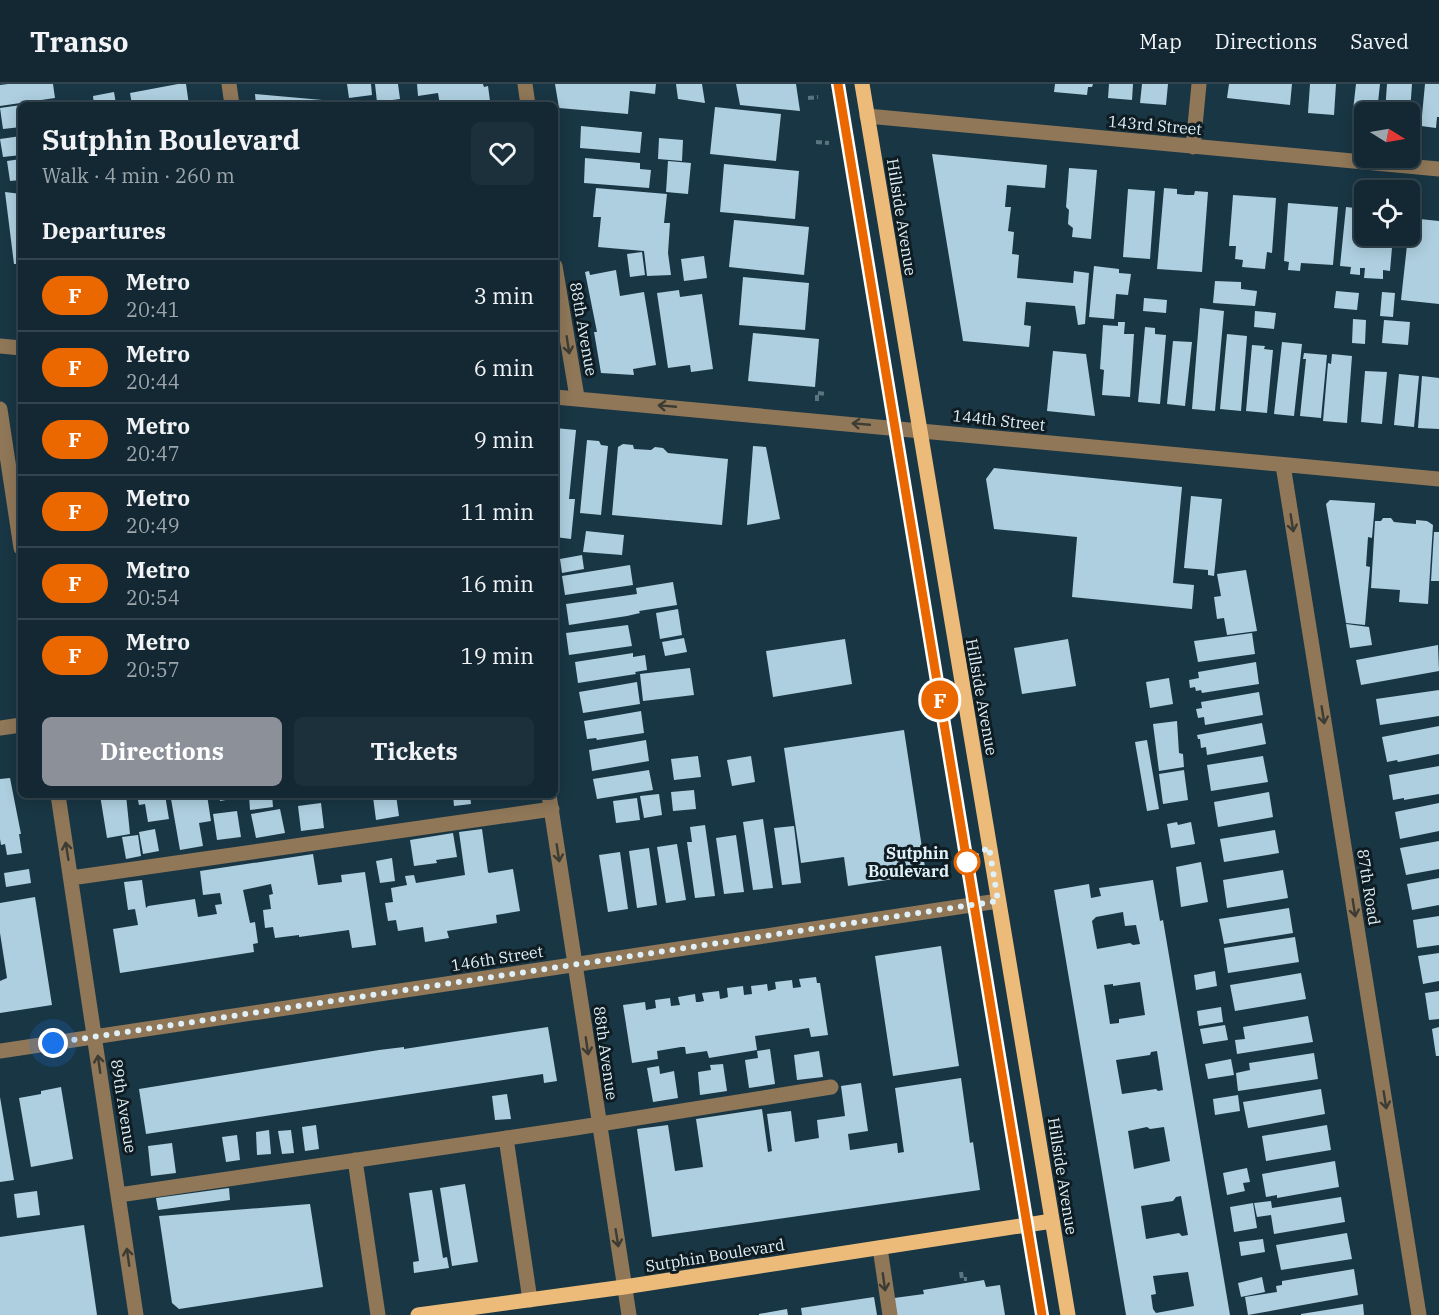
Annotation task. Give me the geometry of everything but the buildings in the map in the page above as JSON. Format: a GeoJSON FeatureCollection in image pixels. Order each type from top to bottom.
{"type":"FeatureCollection","features":[{"type":"Feature","properties":{"kind":"main road","name":"Hillside Avenue"},"geometry":{"type":"LineString","coordinates":[[862,84],[1068,1315]]}},
{"type":"Feature","properties":{"kind":"main road","name":"Sutphin Boulevard"},"geometry":{"type":"LineString","coordinates":[[418,1315],[624,1287],[1052,1221]]}},
{"type":"Feature","properties":{"kind":"street"},"geometry":{"type":"LineString","coordinates":[[229,84],[232,102]]}},
{"type":"Feature","properties":{"kind":"street"},"geometry":{"type":"LineString","coordinates":[[525,84],[528,102]]}},
{"type":"Feature","properties":{"kind":"street"},"geometry":{"type":"LineString","coordinates":[[1193,147],[1199,84]]}},
{"type":"Feature","properties":{"kind":"street","name":"143rd Street"},"geometry":{"type":"LineString","coordinates":[[867,116],[1439,169]]}},
{"type":"Feature","properties":{"kind":"street","name":"88th Avenue"},"geometry":{"type":"LineString","coordinates":[[558,284],[577,398]]}},
{"type":"Feature","properties":{"kind":"street"},"geometry":{"type":"LineString","coordinates":[[0,346],[18,348]]}},
{"type":"Feature","properties":{"kind":"street","name":"144th Street"},"geometry":{"type":"LineString","coordinates":[[558,397],[1439,479]]}},
{"type":"Feature","properties":{"kind":"street"},"geometry":{"type":"LineString","coordinates":[[0,409],[18,528]]}},
{"type":"Feature","properties":{"kind":"street","name":"87th Road"},"geometry":{"type":"LineString","coordinates":[[1283,465],[1419,1315]]}},
{"type":"Feature","properties":{"kind":"street"},"geometry":{"type":"LineString","coordinates":[[0,728],[18,725]]}},
{"type":"Feature","properties":{"kind":"street","name":"89th Avenue"},"geometry":{"type":"LineString","coordinates":[[58,798],[136,1315]]}},
{"type":"Feature","properties":{"kind":"street"},"geometry":{"type":"LineString","coordinates":[[71,878],[551,802]]}},
{"type":"Feature","properties":{"kind":"street","name":"88th Avenue"},"geometry":{"type":"LineString","coordinates":[[551,802],[598,1124],[629,1315]]}},
{"type":"Feature","properties":{"kind":"street","name":"146th Street"},"geometry":{"type":"LineString","coordinates":[[0,1051],[998,901]]}},
{"type":"Feature","properties":{"kind":"street"},"geometry":{"type":"LineString","coordinates":[[119,1194],[506,1138],[831,1087]]}},
{"type":"Feature","properties":{"kind":"street"},"geometry":{"type":"LineString","coordinates":[[506,1138],[530,1300]]}},
{"type":"Feature","properties":{"kind":"street"},"geometry":{"type":"LineString","coordinates":[[355,1160],[378,1315]]}},
{"type":"Feature","properties":{"kind":"street"},"geometry":{"type":"LineString","coordinates":[[880,1248],[890,1315]]}},
{"type":"Feature","properties":{"kind":"path"},"geometry":{"type":"LineString","coordinates":[[808,98],[818,97]]}},
{"type":"Feature","properties":{"kind":"path"},"geometry":{"type":"LineString","coordinates":[[816,142],[829,143]]}},
{"type":"Feature","properties":{"kind":"path"},"geometry":{"type":"LineString","coordinates":[[817,401],[817,393],[827,394]]}},
{"type":"Feature","properties":{"kind":"path"},"geometry":{"type":"LineString","coordinates":[[961,1272],[962,1279],[967,1279]]}},
{"type":"Feature","properties":{"kind":"metro line","name":"F"},"geometry":{"type":"LineString","coordinates":[[838,84],[1042,1315]]}},
{"type":"Feature","properties":{"kind":"place","name":"Sutphin Boulevard"},"geometry":{"type":"Point","coordinates":[967,862]}},
{"type":"Feature","properties":{"kind":"route"},"geometry":{"type":"LineString","coordinates":[[53,1043],[998,901],[989,847],[967,862]]}}]}
